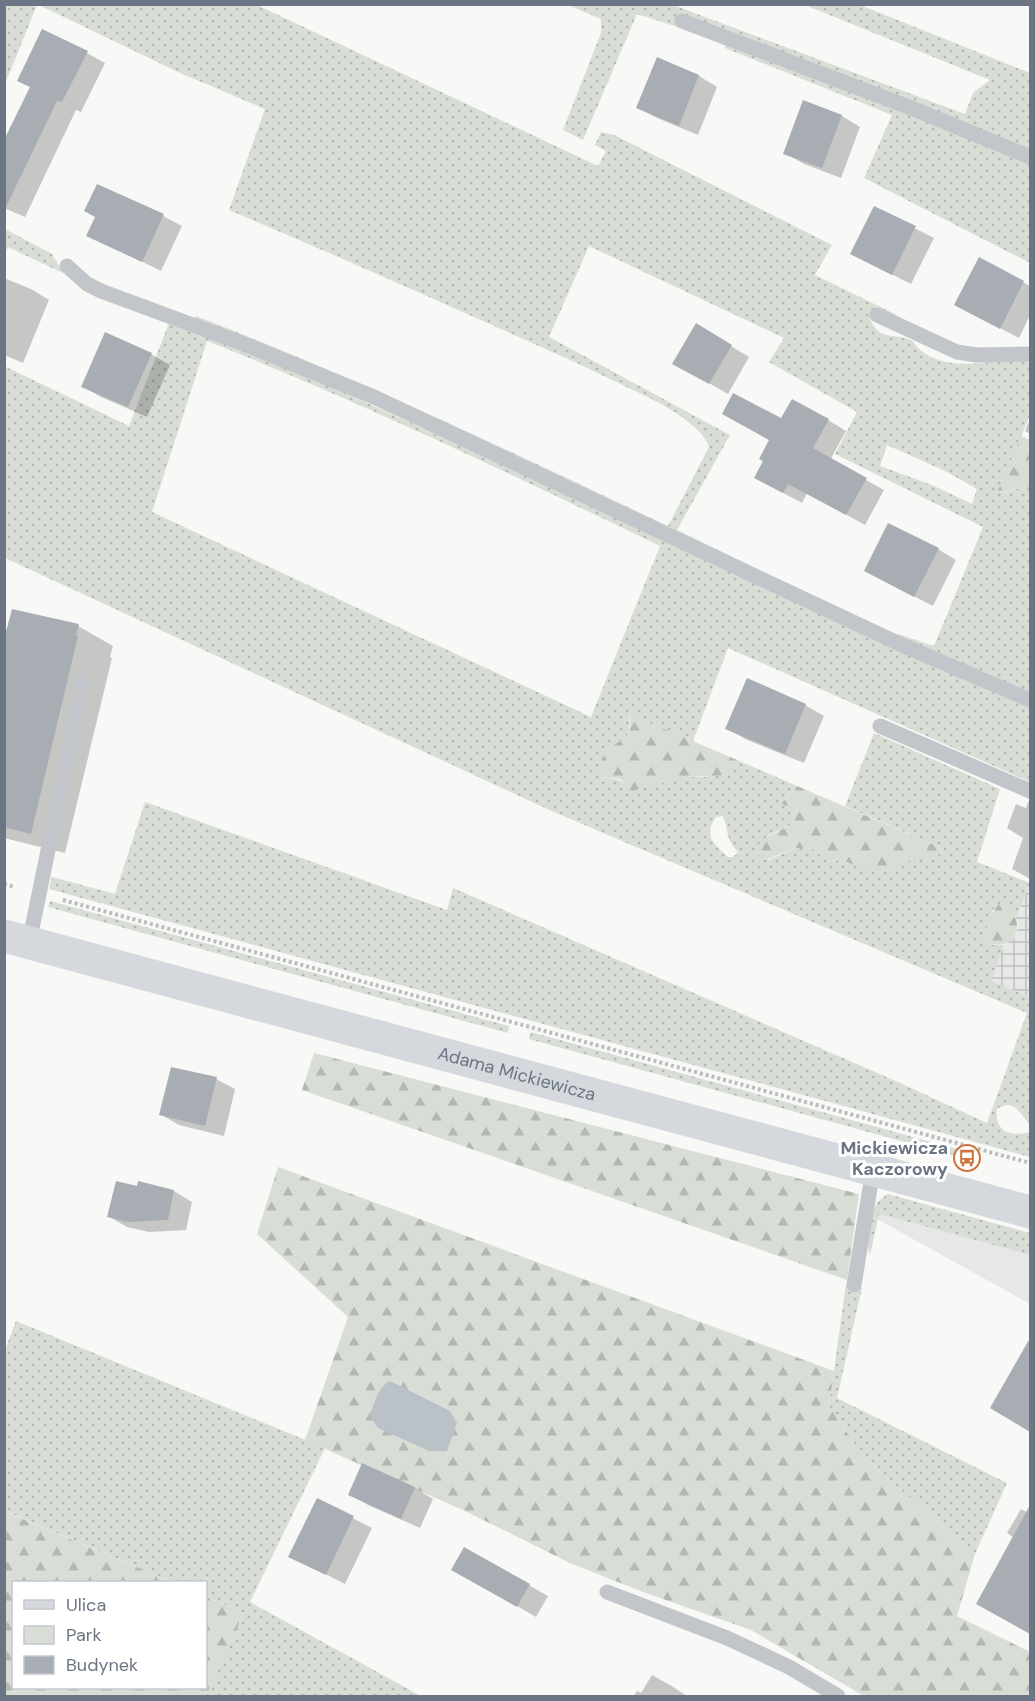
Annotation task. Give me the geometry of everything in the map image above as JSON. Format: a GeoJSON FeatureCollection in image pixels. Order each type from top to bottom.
{"type":"FeatureCollection","features":[{"type":"Feature","properties":{"kind":"street","name":"Adama Mickiewicza"},"geometry":{"type":"LineString","coordinates":[[17,939],[1030,1212]]}},
{"type":"Feature","properties":{"kind":"lane"},"geometry":{"type":"LineString","coordinates":[[682,21],[918,111],[1030,157]]}},
{"type":"Feature","properties":{"kind":"lane"},"geometry":{"type":"LineString","coordinates":[[67,266],[87,284],[101,291],[244,344],[374,397],[902,645],[1030,700]]}},
{"type":"Feature","properties":{"kind":"lane"},"geometry":{"type":"LineString","coordinates":[[878,315],[957,352],[977,355],[1030,354]]}},
{"type":"Feature","properties":{"kind":"lane"},"geometry":{"type":"LineString","coordinates":[[17,939],[39,893],[83,680]]}},
{"type":"Feature","properties":{"kind":"lane"},"geometry":{"type":"LineString","coordinates":[[880,726],[1030,791]]}},
{"type":"Feature","properties":{"kind":"lane"},"geometry":{"type":"LineString","coordinates":[[854,1285],[873,1170]]}},
{"type":"Feature","properties":{"kind":"lane"},"geometry":{"type":"LineString","coordinates":[[607,1592],[727,1638],[789,1667],[838,1696]]}},
{"type":"Feature","properties":{"kind":"path"},"geometry":{"type":"LineString","coordinates":[[4,884],[1030,1163]]}},
{"type":"Feature","properties":{"kind":"shaded area"},"geometry":{"type":"Polygon","coordinates":[[[1030,883],[1030,997],[990,981],[1004,945],[1015,937],[1018,928],[1016,918],[1030,883]]]}},
{"type":"Feature","properties":{"kind":"shaded area"},"geometry":{"type":"Polygon","coordinates":[[[879,1214],[1030,1255],[1030,1304],[877,1219],[879,1214]]]}},
{"type":"Feature","properties":{"kind":"shaded area"},"geometry":{"type":"Polygon","coordinates":[[[390,1381],[450,1411],[457,1423],[447,1451],[429,1451],[378,1428],[370,1416],[379,1392],[390,1381]]]}},
{"type":"Feature","properties":{"kind":"green space"},"geometry":{"type":"Polygon","coordinates":[[[4,5],[37,5],[5,84],[4,5]]]}},
{"type":"Feature","properties":{"kind":"green space"},"geometry":{"type":"Polygon","coordinates":[[[39,5],[257,5],[598,166],[606,151],[595,145],[601,132],[614,135],[832,245],[815,275],[897,315],[874,311],[870,319],[881,333],[913,341],[920,350],[932,358],[964,364],[1030,362],[1030,415],[998,493],[1030,486],[1030,692],[896,637],[898,634],[934,646],[983,527],[835,454],[857,412],[769,362],[784,338],[589,246],[549,337],[730,435],[677,530],[743,562],[740,563],[194,319],[196,316],[375,390],[668,526],[709,447],[703,435],[690,423],[669,408],[643,395],[584,366],[229,210],[265,109],[178,72],[39,5]],[[887,445],[880,466],[932,485],[972,504],[977,489],[945,471],[887,445]]]}},
{"type":"Feature","properties":{"kind":"green space"},"geometry":{"type":"Polygon","coordinates":[[[568,5],[673,5],[965,114],[973,93],[990,80],[805,5],[860,5],[1030,73],[1030,151],[681,18],[678,27],[637,14],[583,140],[563,130],[601,33],[601,19],[568,5]]]}},
{"type":"Feature","properties":{"kind":"green space"},"geometry":{"type":"Polygon","coordinates":[[[726,44],[895,108],[1030,164],[1030,263],[864,178],[892,115],[725,48],[726,44]]]}},
{"type":"Feature","properties":{"kind":"green space"},"geometry":{"type":"Polygon","coordinates":[[[5,229],[52,254],[63,273],[8,247],[5,254],[5,229]]]}},
{"type":"Feature","properties":{"kind":"green space"},"geometry":{"type":"Polygon","coordinates":[[[169,323],[282,365],[365,402],[571,496],[901,652],[1030,708],[1030,782],[728,648],[693,741],[629,715],[626,737],[620,744],[608,750],[601,777],[621,781],[628,793],[647,785],[685,777],[706,777],[736,769],[737,760],[797,786],[782,803],[794,816],[792,824],[767,836],[768,860],[796,848],[814,849],[827,861],[842,860],[857,866],[906,862],[917,857],[936,857],[944,849],[845,806],[874,733],[1000,789],[977,862],[1030,883],[1016,918],[1011,905],[993,909],[985,941],[993,945],[1004,945],[991,981],[1030,997],[1030,1125],[1016,1108],[1008,1105],[997,1109],[997,1117],[998,1123],[1005,1131],[1016,1134],[1030,1132],[1030,1157],[49,889],[52,877],[115,894],[145,802],[447,910],[453,888],[987,1123],[1027,1013],[554,812],[5,558],[4,366],[129,426],[169,323]],[[207,341],[152,512],[591,717],[660,546],[379,414],[207,341]],[[723,816],[716,817],[710,829],[710,835],[718,848],[728,857],[733,857],[738,852],[729,838],[723,816]]]}},
{"type":"Feature","properties":{"kind":"green space"},"geometry":{"type":"Polygon","coordinates":[[[1021,436],[1030,440],[1030,486],[997,493],[1021,436]]]}},
{"type":"Feature","properties":{"kind":"green space"},"geometry":{"type":"Polygon","coordinates":[[[629,714],[737,760],[736,769],[725,775],[684,777],[628,793],[623,789],[624,784],[620,779],[601,777],[597,771],[607,751],[629,732],[629,714]]]}},
{"type":"Feature","properties":{"kind":"green space"},"geometry":{"type":"Polygon","coordinates":[[[797,786],[944,849],[936,857],[917,857],[894,869],[876,871],[842,860],[827,861],[813,849],[796,848],[762,861],[758,851],[761,840],[792,824],[794,816],[782,803],[797,786]]]}},
{"type":"Feature","properties":{"kind":"green space"},"geometry":{"type":"Polygon","coordinates":[[[50,901],[509,1026],[508,1033],[48,907],[50,901]]]}},
{"type":"Feature","properties":{"kind":"green space"},"geometry":{"type":"Polygon","coordinates":[[[1001,902],[1012,905],[1017,930],[1012,939],[999,945],[985,941],[989,920],[1001,902]]]}},
{"type":"Feature","properties":{"kind":"green space"},"geometry":{"type":"Polygon","coordinates":[[[531,1032],[957,1149],[956,1156],[529,1039],[531,1032]]]}},
{"type":"Feature","properties":{"kind":"green space"},"geometry":{"type":"Polygon","coordinates":[[[314,1053],[859,1194],[847,1280],[302,1090],[314,1053]]]}},
{"type":"Feature","properties":{"kind":"green space"},"geometry":{"type":"Polygon","coordinates":[[[278,1167],[834,1371],[829,1406],[865,1459],[975,1554],[957,1616],[1030,1652],[1030,1696],[864,1696],[751,1630],[643,1592],[570,1563],[465,1511],[305,1440],[348,1317],[257,1234],[278,1167]]]}},
{"type":"Feature","properties":{"kind":"green space"},"geometry":{"type":"Polygon","coordinates":[[[888,1194],[1030,1233],[1030,1255],[879,1214],[870,1255],[868,1236],[873,1214],[877,1203],[888,1194]]]}},
{"type":"Feature","properties":{"kind":"green space"},"geometry":{"type":"Polygon","coordinates":[[[846,1284],[862,1288],[837,1398],[1007,1483],[975,1554],[865,1459],[829,1406],[846,1284]]]}},
{"type":"Feature","properties":{"kind":"green space"},"geometry":{"type":"Polygon","coordinates":[[[16,1321],[325,1448],[250,1602],[421,1696],[206,1696],[244,1613],[207,1597],[207,1581],[170,1581],[5,1511],[4,1353],[16,1321]]]}},
{"type":"Feature","properties":{"kind":"green space"},"geometry":{"type":"Polygon","coordinates":[[[4,1511],[170,1581],[12,1581],[12,1689],[207,1689],[207,1597],[244,1613],[206,1696],[5,1696],[4,1511]]]}},
{"type":"Feature","properties":{"kind":"building"},"geometry":{"type":"Polygon","coordinates":[[[42,29],[88,51],[62,102],[57,101],[4,211],[4,140],[30,87],[17,81],[42,29]]]}},
{"type":"Feature","properties":{"kind":"building"},"geometry":{"type":"Polygon","coordinates":[[[657,57],[699,75],[679,126],[636,108],[657,57]]]}},
{"type":"Feature","properties":{"kind":"building"},"geometry":{"type":"Polygon","coordinates":[[[803,100],[842,115],[822,168],[783,154],[803,100]]]}},
{"type":"Feature","properties":{"kind":"building"},"geometry":{"type":"Polygon","coordinates":[[[97,184],[164,214],[142,262],[86,236],[95,217],[84,211],[97,184]]]}},
{"type":"Feature","properties":{"kind":"building"},"geometry":{"type":"Polygon","coordinates":[[[874,206],[916,226],[892,275],[850,254],[874,206]]]}},
{"type":"Feature","properties":{"kind":"building"},"geometry":{"type":"Polygon","coordinates":[[[979,257],[1024,281],[1000,329],[954,305],[979,257]]]}},
{"type":"Feature","properties":{"kind":"building"},"geometry":{"type":"Polygon","coordinates":[[[696,323],[732,345],[709,384],[672,364],[696,323]]]}},
{"type":"Feature","properties":{"kind":"building"},"geometry":{"type":"Polygon","coordinates":[[[105,332],[152,353],[128,407],[81,387],[105,332]]]}},
{"type":"Feature","properties":{"kind":"building"},"geometry":{"type":"Polygon","coordinates":[[[733,393],[781,418],[792,399],[829,419],[813,448],[867,478],[846,515],[788,484],[783,493],[754,478],[763,461],[759,459],[769,440],[722,414],[733,393]]]}},
{"type":"Feature","properties":{"kind":"building"},"geometry":{"type":"Polygon","coordinates":[[[888,523],[939,548],[914,597],[864,571],[888,523]]]}},
{"type":"Feature","properties":{"kind":"building"},"geometry":{"type":"Polygon","coordinates":[[[12,609],[79,624],[31,834],[4,827],[4,639],[12,609]]]}},
{"type":"Feature","properties":{"kind":"building"},"geometry":{"type":"Polygon","coordinates":[[[747,678],[806,704],[785,754],[725,729],[747,678]]]}},
{"type":"Feature","properties":{"kind":"building"},"geometry":{"type":"Polygon","coordinates":[[[171,1067],[217,1077],[205,1126],[159,1115],[171,1067]]]}},
{"type":"Feature","properties":{"kind":"building"},"geometry":{"type":"Polygon","coordinates":[[[116,1181],[137,1186],[138,1181],[174,1190],[168,1220],[129,1222],[107,1217],[116,1181]]]}},
{"type":"Feature","properties":{"kind":"building"},"geometry":{"type":"Polygon","coordinates":[[[1030,1338],[1030,1432],[990,1408],[1030,1338]]]}},
{"type":"Feature","properties":{"kind":"building"},"geometry":{"type":"Polygon","coordinates":[[[362,1463],[415,1487],[401,1519],[348,1495],[362,1463]]]}},
{"type":"Feature","properties":{"kind":"building"},"geometry":{"type":"Polygon","coordinates":[[[317,1498],[354,1516],[326,1575],[288,1557],[317,1498]]]}},
{"type":"Feature","properties":{"kind":"building"},"geometry":{"type":"Polygon","coordinates":[[[1030,1505],[1030,1634],[976,1604],[1030,1505]]]}},
{"type":"Feature","properties":{"kind":"building"},"geometry":{"type":"Polygon","coordinates":[[[464,1547],[530,1584],[517,1607],[451,1570],[464,1547]]]}},
{"type":"Feature","properties":{"kind":"place","name":"Mickiewicza Kaczorowy"},"geometry":{"type":"Point","coordinates":[967,1158]}}]}
